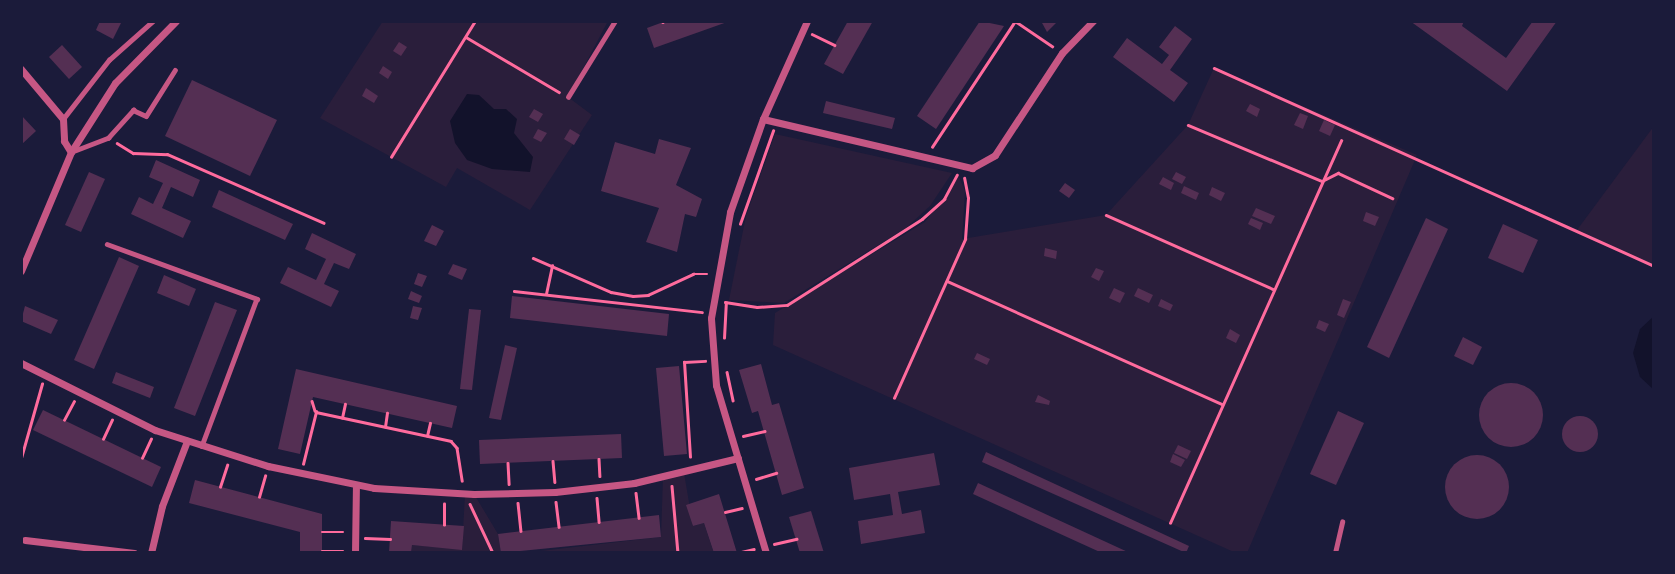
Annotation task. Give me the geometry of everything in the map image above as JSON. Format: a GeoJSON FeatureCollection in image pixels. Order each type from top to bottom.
{"type":"FeatureCollection","features":[{"type":"Feature","properties":{"kind":"street"},"geometry":{"type":"LineString","coordinates":[[21,271],[71,152],[115,83],[176,21]]}},
{"type":"Feature","properties":{"kind":"street"},"geometry":{"type":"LineString","coordinates":[[765,550],[725,416],[712,360],[711,313],[716,275],[730,212],[763,118],[807,21]]}},
{"type":"Feature","properties":{"kind":"street"},"geometry":{"type":"LineString","coordinates":[[763,118],[960,169],[972,168],[995,155],[1062,53],[1093,21]]}},
{"type":"Feature","properties":{"kind":"street"},"geometry":{"type":"LineString","coordinates":[[21,69],[63,118],[64,141],[71,152]]}},
{"type":"Feature","properties":{"kind":"street"},"geometry":{"type":"LineString","coordinates":[[21,363],[77,394],[155,430],[268,466],[356,485],[445,493],[514,494],[634,483],[738,458]]}},
{"type":"Feature","properties":{"kind":"street"},"geometry":{"type":"LineString","coordinates":[[151,553],[162,506],[187,441]]}},
{"type":"Feature","properties":{"kind":"street"},"geometry":{"type":"LineString","coordinates":[[355,552],[356,485]]}},
{"type":"Feature","properties":{"kind":"street"},"geometry":{"type":"LineString","coordinates":[[25,540],[134,553]]}},
{"type":"Feature","properties":{"kind":"lane"},"geometry":{"type":"LineString","coordinates":[[63,118],[109,60],[153,21]]}},
{"type":"Feature","properties":{"kind":"lane"},"geometry":{"type":"LineString","coordinates":[[568,97],[615,21]]}},
{"type":"Feature","properties":{"kind":"lane"},"geometry":{"type":"LineString","coordinates":[[71,152],[108,138],[133,110],[146,116],[175,70]]}},
{"type":"Feature","properties":{"kind":"lane"},"geometry":{"type":"LineString","coordinates":[[107,244],[257,299],[202,446]]}},
{"type":"Feature","properties":{"kind":"lane"},"geometry":{"type":"LineString","coordinates":[[1335,553],[1342,522]]}},
{"type":"Feature","properties":{"kind":"path"},"geometry":{"type":"LineString","coordinates":[[391,157],[475,21]]}},
{"type":"Feature","properties":{"kind":"path"},"geometry":{"type":"LineString","coordinates":[[924,159],[1015,21],[1062,53]]}},
{"type":"Feature","properties":{"kind":"path"},"geometry":{"type":"LineString","coordinates":[[803,29],[835,45]]}},
{"type":"Feature","properties":{"kind":"path"},"geometry":{"type":"LineString","coordinates":[[466,37],[568,97]]}},
{"type":"Feature","properties":{"kind":"path"},"geometry":{"type":"LineString","coordinates":[[993,42],[999,45]]}},
{"type":"Feature","properties":{"kind":"path"},"geometry":{"type":"LineString","coordinates":[[1214,68],[1654,266]]}},
{"type":"Feature","properties":{"kind":"path"},"geometry":{"type":"LineString","coordinates":[[971,76],[976,80]]}},
{"type":"Feature","properties":{"kind":"path"},"geometry":{"type":"LineString","coordinates":[[948,110],[954,113]]}},
{"type":"Feature","properties":{"kind":"path"},"geometry":{"type":"LineString","coordinates":[[739,228],[776,122]]}},
{"type":"Feature","properties":{"kind":"path"},"geometry":{"type":"LineString","coordinates":[[1188,125],[1322,181],[1338,173],[1392,198]]}},
{"type":"Feature","properties":{"kind":"path"},"geometry":{"type":"LineString","coordinates":[[108,138],[133,153],[167,154],[324,223]]}},
{"type":"Feature","properties":{"kind":"path"},"geometry":{"type":"LineString","coordinates":[[1170,523],[1341,141]]}},
{"type":"Feature","properties":{"kind":"path"},"geometry":{"type":"LineString","coordinates":[[894,398],[965,239],[968,218],[960,169]]}},
{"type":"Feature","properties":{"kind":"path"},"geometry":{"type":"LineString","coordinates":[[713,301],[757,307],[787,305],[922,219],[944,198],[960,169]]}},
{"type":"Feature","properties":{"kind":"path"},"geometry":{"type":"LineString","coordinates":[[1106,215],[1274,290]]}},
{"type":"Feature","properties":{"kind":"path"},"geometry":{"type":"LineString","coordinates":[[533,258],[611,292],[633,296],[648,295],[693,274],[716,275]]}},
{"type":"Feature","properties":{"kind":"path"},"geometry":{"type":"LineString","coordinates":[[546,295],[552,266]]}},
{"type":"Feature","properties":{"kind":"path"},"geometry":{"type":"LineString","coordinates":[[947,281],[1222,405]]}},
{"type":"Feature","properties":{"kind":"path"},"geometry":{"type":"LineString","coordinates":[[514,291],[711,313]]}},
{"type":"Feature","properties":{"kind":"path"},"geometry":{"type":"LineString","coordinates":[[533,293],[533,298]]}},
{"type":"Feature","properties":{"kind":"path"},"geometry":{"type":"LineString","coordinates":[[724,340],[727,293]]}},
{"type":"Feature","properties":{"kind":"path"},"geometry":{"type":"LineString","coordinates":[[572,298],[572,303]]}},
{"type":"Feature","properties":{"kind":"path"},"geometry":{"type":"LineString","coordinates":[[610,307],[611,302]]}},
{"type":"Feature","properties":{"kind":"path"},"geometry":{"type":"LineString","coordinates":[[649,307],[649,312]]}},
{"type":"Feature","properties":{"kind":"path"},"geometry":{"type":"LineString","coordinates":[[691,471],[684,362],[712,360]]}},
{"type":"Feature","properties":{"kind":"path"},"geometry":{"type":"LineString","coordinates":[[725,416],[736,413],[726,362]]}},
{"type":"Feature","properties":{"kind":"path"},"geometry":{"type":"LineString","coordinates":[[21,457],[29,416],[45,376]]}},
{"type":"Feature","properties":{"kind":"path"},"geometry":{"type":"LineString","coordinates":[[681,388],[686,388]]}},
{"type":"Feature","properties":{"kind":"path"},"geometry":{"type":"LineString","coordinates":[[64,420],[77,394]]}},
{"type":"Feature","properties":{"kind":"path"},"geometry":{"type":"LineString","coordinates":[[301,475],[316,412],[313,401]]}},
{"type":"Feature","properties":{"kind":"path"},"geometry":{"type":"LineString","coordinates":[[342,418],[345,404]]}},
{"type":"Feature","properties":{"kind":"path"},"geometry":{"type":"LineString","coordinates":[[316,412],[451,441],[457,448],[465,494],[493,553]]}},
{"type":"Feature","properties":{"kind":"path"},"geometry":{"type":"LineString","coordinates":[[103,439],[116,413]]}},
{"type":"Feature","properties":{"kind":"path"},"geometry":{"type":"LineString","coordinates":[[385,427],[387,413]]}},
{"type":"Feature","properties":{"kind":"path"},"geometry":{"type":"LineString","coordinates":[[427,436],[430,423]]}},
{"type":"Feature","properties":{"kind":"path"},"geometry":{"type":"LineString","coordinates":[[142,458],[155,430]]}},
{"type":"Feature","properties":{"kind":"path"},"geometry":{"type":"LineString","coordinates":[[732,439],[764,431]]}},
{"type":"Feature","properties":{"kind":"path"},"geometry":{"type":"LineString","coordinates":[[305,434],[310,436]]}},
{"type":"Feature","properties":{"kind":"path"},"geometry":{"type":"LineString","coordinates":[[220,487],[231,455]]}},
{"type":"Feature","properties":{"kind":"path"},"geometry":{"type":"LineString","coordinates":[[599,459],[599,522]]}},
{"type":"Feature","properties":{"kind":"path"},"geometry":{"type":"LineString","coordinates":[[508,463],[521,531]]}},
{"type":"Feature","properties":{"kind":"path"},"geometry":{"type":"LineString","coordinates":[[259,497],[268,466]]}},
{"type":"Feature","properties":{"kind":"path"},"geometry":{"type":"LineString","coordinates":[[745,482],[776,473]]}},
{"type":"Feature","properties":{"kind":"path"},"geometry":{"type":"LineString","coordinates":[[670,475],[678,553]]}},
{"type":"Feature","properties":{"kind":"path"},"geometry":{"type":"LineString","coordinates":[[634,483],[639,518]]}},
{"type":"Feature","properties":{"kind":"path"},"geometry":{"type":"LineString","coordinates":[[444,525],[445,493]]}},
{"type":"Feature","properties":{"kind":"path"},"geometry":{"type":"LineString","coordinates":[[725,512],[752,506]]}},
{"type":"Feature","properties":{"kind":"path"},"geometry":{"type":"LineString","coordinates":[[322,532],[390,539]]}},
{"type":"Feature","properties":{"kind":"path"},"geometry":{"type":"LineString","coordinates":[[737,553],[765,550],[796,539]]}},
{"type":"Feature","properties":{"kind":"path"},"geometry":{"type":"LineString","coordinates":[[322,551],[355,552]]}},
{"type":"Feature","properties":{"kind":"shaded area"},"geometry":{"type":"Polygon","coordinates":[[[383,21],[608,21],[568,97],[592,115],[530,210],[457,168],[446,187],[320,118],[383,21]]]}},
{"type":"Feature","properties":{"kind":"shaded area"},"geometry":{"type":"Polygon","coordinates":[[[1214,68],[1417,155],[1247,553],[1236,553],[773,345],[775,313],[925,222],[959,177],[965,191],[962,239],[1106,215],[1188,125],[1214,68]]]}},
{"type":"Feature","properties":{"kind":"shaded area"},"geometry":{"type":"Polygon","coordinates":[[[467,94],[479,95],[494,109],[506,109],[517,119],[514,133],[533,157],[530,172],[492,169],[467,160],[455,143],[450,121],[467,94]]]}},
{"type":"Feature","properties":{"kind":"shaded area"},"geometry":{"type":"Polygon","coordinates":[[[1654,126],[1654,266],[1577,230],[1654,126]]]}},
{"type":"Feature","properties":{"kind":"shaded area"},"geometry":{"type":"Polygon","coordinates":[[[775,134],[952,173],[930,206],[906,228],[784,303],[729,300],[746,216],[775,134]]]}},
{"type":"Feature","properties":{"kind":"shaded area"},"geometry":{"type":"Polygon","coordinates":[[[1654,316],[1654,390],[1640,377],[1633,353],[1640,329],[1654,316]]]}},
{"type":"Feature","properties":{"kind":"shaded area"},"geometry":{"type":"Polygon","coordinates":[[[684,473],[693,526],[704,523],[714,553],[523,553],[661,537],[663,477],[684,473]]]}},
{"type":"Feature","properties":{"kind":"shaded area"},"geometry":{"type":"Polygon","coordinates":[[[465,494],[474,494],[498,534],[501,553],[411,553],[412,545],[462,549],[465,494]]]}},
{"type":"Feature","properties":{"kind":"building"},"geometry":{"type":"Polygon","coordinates":[[[100,21],[122,21],[113,39],[96,30],[100,21]]]}},
{"type":"Feature","properties":{"kind":"building"},"geometry":{"type":"Polygon","coordinates":[[[666,21],[730,21],[654,48],[647,28],[666,21]]]}},
{"type":"Feature","properties":{"kind":"building"},"geometry":{"type":"Polygon","coordinates":[[[848,21],[873,21],[843,74],[824,64],[848,21]]]}},
{"type":"Feature","properties":{"kind":"building"},"geometry":{"type":"Polygon","coordinates":[[[980,21],[1004,26],[936,129],[917,116],[980,21]]]}},
{"type":"Feature","properties":{"kind":"building"},"geometry":{"type":"Polygon","coordinates":[[[1041,21],[1058,21],[1047,32],[1041,21]]]}},
{"type":"Feature","properties":{"kind":"building"},"geometry":{"type":"Polygon","coordinates":[[[1410,21],[1464,21],[1462,26],[1506,58],[1533,21],[1557,21],[1507,91],[1410,21]]]}},
{"type":"Feature","properties":{"kind":"building"},"geometry":{"type":"Polygon","coordinates":[[[1175,26],[1192,39],[1170,70],[1188,83],[1174,102],[1113,57],[1127,38],[1162,64],[1169,55],[1159,47],[1175,26]]]}},
{"type":"Feature","properties":{"kind":"building"},"geometry":{"type":"Polygon","coordinates":[[[399,42],[407,47],[401,56],[393,51],[399,42]]]}},
{"type":"Feature","properties":{"kind":"building"},"geometry":{"type":"Polygon","coordinates":[[[62,45],[82,67],[69,79],[49,57],[62,45]]]}},
{"type":"Feature","properties":{"kind":"building"},"geometry":{"type":"Polygon","coordinates":[[[383,66],[392,72],[388,79],[379,73],[383,66]]]}},
{"type":"Feature","properties":{"kind":"building"},"geometry":{"type":"Polygon","coordinates":[[[192,80],[277,120],[250,176],[165,136],[192,80]]]}},
{"type":"Feature","properties":{"kind":"building"},"geometry":{"type":"Polygon","coordinates":[[[366,88],[378,96],[374,103],[362,96],[366,88]]]}},
{"type":"Feature","properties":{"kind":"building"},"geometry":{"type":"Polygon","coordinates":[[[826,101],[895,118],[892,129],[823,113],[826,101]]]}},
{"type":"Feature","properties":{"kind":"building"},"geometry":{"type":"Polygon","coordinates":[[[1250,104],[1260,109],[1257,117],[1246,111],[1250,104]]]}},
{"type":"Feature","properties":{"kind":"building"},"geometry":{"type":"Polygon","coordinates":[[[534,109],[543,114],[538,122],[529,117],[534,109]]]}},
{"type":"Feature","properties":{"kind":"building"},"geometry":{"type":"Polygon","coordinates":[[[1300,113],[1308,116],[1303,129],[1294,125],[1300,113]]]}},
{"type":"Feature","properties":{"kind":"building"},"geometry":{"type":"Polygon","coordinates":[[[21,115],[36,131],[21,145],[21,115]]]}},
{"type":"Feature","properties":{"kind":"building"},"geometry":{"type":"Polygon","coordinates":[[[1324,120],[1335,125],[1330,136],[1319,131],[1324,120]]]}},
{"type":"Feature","properties":{"kind":"building"},"geometry":{"type":"Polygon","coordinates":[[[538,129],[547,133],[541,142],[533,138],[538,129]]]}},
{"type":"Feature","properties":{"kind":"building"},"geometry":{"type":"Polygon","coordinates":[[[570,129],[580,135],[574,145],[564,139],[570,129]]]}},
{"type":"Feature","properties":{"kind":"building"},"geometry":{"type":"Polygon","coordinates":[[[659,139],[691,148],[676,185],[702,199],[696,217],[685,214],[677,252],[646,242],[659,208],[601,191],[615,142],[655,154],[659,139]]]}},
{"type":"Feature","properties":{"kind":"building"},"geometry":{"type":"Polygon","coordinates":[[[156,160],[200,180],[193,197],[171,187],[162,208],[191,221],[183,238],[131,214],[139,197],[153,204],[163,183],[149,177],[156,160]]]}},
{"type":"Feature","properties":{"kind":"building"},"geometry":{"type":"Polygon","coordinates":[[[89,172],[105,179],[81,232],[65,225],[89,172]]]}},
{"type":"Feature","properties":{"kind":"building"},"geometry":{"type":"Polygon","coordinates":[[[1176,172],[1186,177],[1182,184],[1172,179],[1176,172]]]}},
{"type":"Feature","properties":{"kind":"building"},"geometry":{"type":"Polygon","coordinates":[[[1163,177],[1174,183],[1171,190],[1159,184],[1163,177]]]}},
{"type":"Feature","properties":{"kind":"building"},"geometry":{"type":"Polygon","coordinates":[[[1065,183],[1075,190],[1069,198],[1059,191],[1065,183]]]}},
{"type":"Feature","properties":{"kind":"building"},"geometry":{"type":"Polygon","coordinates":[[[1184,186],[1199,193],[1196,200],[1181,193],[1184,186]]]}},
{"type":"Feature","properties":{"kind":"building"},"geometry":{"type":"Polygon","coordinates":[[[1212,187],[1225,193],[1221,201],[1209,195],[1212,187]]]}},
{"type":"Feature","properties":{"kind":"building"},"geometry":{"type":"Polygon","coordinates":[[[219,190],[293,224],[285,240],[212,207],[219,190]]]}},
{"type":"Feature","properties":{"kind":"building"},"geometry":{"type":"Polygon","coordinates":[[[1256,208],[1275,216],[1271,224],[1252,216],[1256,208]]]}},
{"type":"Feature","properties":{"kind":"building"},"geometry":{"type":"Polygon","coordinates":[[[1366,212],[1379,217],[1375,226],[1363,221],[1366,212]]]}},
{"type":"Feature","properties":{"kind":"building"},"geometry":{"type":"Polygon","coordinates":[[[1251,218],[1263,223],[1260,230],[1248,224],[1251,218]]]}},
{"type":"Feature","properties":{"kind":"building"},"geometry":{"type":"Polygon","coordinates":[[[1426,218],[1448,229],[1389,358],[1367,347],[1426,218]]]}},
{"type":"Feature","properties":{"kind":"building"},"geometry":{"type":"Polygon","coordinates":[[[1503,224],[1538,240],[1523,273],[1488,258],[1503,224]]]}},
{"type":"Feature","properties":{"kind":"building"},"geometry":{"type":"Polygon","coordinates":[[[432,225],[444,231],[436,246],[424,241],[432,225]]]}},
{"type":"Feature","properties":{"kind":"building"},"geometry":{"type":"Polygon","coordinates":[[[312,233],[356,254],[349,269],[334,263],[324,284],[339,291],[331,307],[280,283],[288,267],[316,280],[326,259],[305,249],[312,233]]]}},
{"type":"Feature","properties":{"kind":"building"},"geometry":{"type":"Polygon","coordinates":[[[1045,248],[1057,251],[1056,259],[1044,256],[1045,248]]]}},
{"type":"Feature","properties":{"kind":"building"},"geometry":{"type":"Polygon","coordinates":[[[119,257],[139,266],[94,369],[74,360],[119,257]]]}},
{"type":"Feature","properties":{"kind":"building"},"geometry":{"type":"Polygon","coordinates":[[[453,264],[467,269],[462,280],[448,274],[453,264]]]}},
{"type":"Feature","properties":{"kind":"building"},"geometry":{"type":"Polygon","coordinates":[[[1096,268],[1104,271],[1099,281],[1091,277],[1096,268]]]}},
{"type":"Feature","properties":{"kind":"building"},"geometry":{"type":"Polygon","coordinates":[[[418,273],[427,276],[422,287],[414,284],[418,273]]]}},
{"type":"Feature","properties":{"kind":"building"},"geometry":{"type":"Polygon","coordinates":[[[164,275],[196,289],[189,306],[157,293],[164,275]]]}},
{"type":"Feature","properties":{"kind":"building"},"geometry":{"type":"Polygon","coordinates":[[[1114,288],[1125,293],[1120,303],[1109,298],[1114,288]]]}},
{"type":"Feature","properties":{"kind":"building"},"geometry":{"type":"Polygon","coordinates":[[[1138,288],[1153,295],[1149,303],[1134,296],[1138,288]]]}},
{"type":"Feature","properties":{"kind":"building"},"geometry":{"type":"Polygon","coordinates":[[[411,291],[422,296],[419,303],[408,299],[411,291]]]}},
{"type":"Feature","properties":{"kind":"building"},"geometry":{"type":"Polygon","coordinates":[[[512,296],[669,314],[667,336],[510,318],[512,296]]]}},
{"type":"Feature","properties":{"kind":"building"},"geometry":{"type":"Polygon","coordinates":[[[1161,299],[1173,305],[1170,311],[1158,306],[1161,299]]]}},
{"type":"Feature","properties":{"kind":"building"},"geometry":{"type":"Polygon","coordinates":[[[1343,299],[1351,302],[1344,318],[1337,315],[1343,299]]]}},
{"type":"Feature","properties":{"kind":"building"},"geometry":{"type":"Polygon","coordinates":[[[215,302],[237,310],[195,416],[174,408],[215,302]]]}},
{"type":"Feature","properties":{"kind":"building"},"geometry":{"type":"Polygon","coordinates":[[[25,306],[58,320],[51,334],[21,321],[25,306]]]}},
{"type":"Feature","properties":{"kind":"building"},"geometry":{"type":"Polygon","coordinates":[[[413,306],[422,308],[418,320],[410,318],[413,306]]]}},
{"type":"Feature","properties":{"kind":"building"},"geometry":{"type":"Polygon","coordinates":[[[469,309],[481,310],[472,390],[460,389],[469,309]]]}},
{"type":"Feature","properties":{"kind":"building"},"geometry":{"type":"Polygon","coordinates":[[[1319,320],[1329,324],[1325,332],[1316,328],[1319,320]]]}},
{"type":"Feature","properties":{"kind":"building"},"geometry":{"type":"Polygon","coordinates":[[[1230,329],[1240,335],[1236,343],[1226,338],[1230,329]]]}},
{"type":"Feature","properties":{"kind":"building"},"geometry":{"type":"Polygon","coordinates":[[[1463,337],[1482,347],[1473,365],[1454,356],[1463,337]]]}},
{"type":"Feature","properties":{"kind":"building"},"geometry":{"type":"Polygon","coordinates":[[[505,345],[517,348],[501,420],[489,418],[505,345]]]}},
{"type":"Feature","properties":{"kind":"building"},"geometry":{"type":"Polygon","coordinates":[[[977,353],[990,359],[987,365],[974,359],[977,353]]]}},
{"type":"Feature","properties":{"kind":"building"},"geometry":{"type":"Polygon","coordinates":[[[761,364],[772,405],[779,403],[804,488],[782,495],[758,411],[752,413],[739,370],[761,364]]]}},
{"type":"Feature","properties":{"kind":"building"},"geometry":{"type":"Polygon","coordinates":[[[679,366],[687,454],[664,456],[656,368],[679,366]]]}},
{"type":"Feature","properties":{"kind":"building"},"geometry":{"type":"Polygon","coordinates":[[[296,369],[457,406],[452,428],[313,397],[300,454],[278,449],[296,369]]]}},
{"type":"Feature","properties":{"kind":"building"},"geometry":{"type":"Polygon","coordinates":[[[116,372],[154,387],[150,398],[112,383],[116,372]]]}},
{"type":"Feature","properties":{"kind":"building"},"geometry":{"type":"Polygon","coordinates":[[[1511,383],[1534,392],[1543,415],[1534,438],[1511,447],[1488,438],[1479,415],[1488,392],[1511,383]]]}},
{"type":"Feature","properties":{"kind":"building"},"geometry":{"type":"Polygon","coordinates":[[[1038,395],[1050,401],[1049,405],[1035,402],[1038,395]]]}},
{"type":"Feature","properties":{"kind":"building"},"geometry":{"type":"Polygon","coordinates":[[[43,410],[161,467],[152,487],[33,430],[43,410]]]}},
{"type":"Feature","properties":{"kind":"building"},"geometry":{"type":"Polygon","coordinates":[[[1338,411],[1364,423],[1336,485],[1310,474],[1338,411]]]}},
{"type":"Feature","properties":{"kind":"building"},"geometry":{"type":"Polygon","coordinates":[[[1580,416],[1593,421],[1598,434],[1593,447],[1580,452],[1567,447],[1562,434],[1567,421],[1580,416]]]}},
{"type":"Feature","properties":{"kind":"building"},"geometry":{"type":"Polygon","coordinates":[[[621,434],[622,458],[480,464],[479,440],[621,434]]]}},
{"type":"Feature","properties":{"kind":"building"},"geometry":{"type":"Polygon","coordinates":[[[1178,445],[1191,451],[1187,459],[1174,453],[1178,445]]]}},
{"type":"Feature","properties":{"kind":"building"},"geometry":{"type":"Polygon","coordinates":[[[986,452],[1189,546],[1186,553],[982,462],[986,452]]]}},
{"type":"Feature","properties":{"kind":"building"},"geometry":{"type":"Polygon","coordinates":[[[934,453],[940,485],[898,492],[902,514],[921,510],[925,533],[861,544],[858,521],[893,515],[890,494],[854,500],[849,468],[934,453]]]}},
{"type":"Feature","properties":{"kind":"building"},"geometry":{"type":"Polygon","coordinates":[[[1173,454],[1185,460],[1181,467],[1170,462],[1173,454]]]}},
{"type":"Feature","properties":{"kind":"building"},"geometry":{"type":"Polygon","coordinates":[[[1477,455],[1500,464],[1509,487],[1500,510],[1477,519],[1454,510],[1445,487],[1454,464],[1477,455]]]}},
{"type":"Feature","properties":{"kind":"building"},"geometry":{"type":"Polygon","coordinates":[[[195,480],[322,514],[322,553],[300,553],[300,532],[189,503],[195,480]]]}},
{"type":"Feature","properties":{"kind":"building"},"geometry":{"type":"Polygon","coordinates":[[[978,483],[1130,553],[1102,553],[973,494],[978,483]]]}},
{"type":"Feature","properties":{"kind":"building"},"geometry":{"type":"Polygon","coordinates":[[[719,494],[737,553],[714,553],[704,523],[693,526],[686,505],[719,494]]]}},
{"type":"Feature","properties":{"kind":"building"},"geometry":{"type":"Polygon","coordinates":[[[811,511],[824,553],[800,553],[789,517],[811,511]]]}},
{"type":"Feature","properties":{"kind":"building"},"geometry":{"type":"Polygon","coordinates":[[[659,515],[661,537],[501,553],[498,534],[659,515]]]}},
{"type":"Feature","properties":{"kind":"building"},"geometry":{"type":"Polygon","coordinates":[[[391,521],[464,526],[462,550],[412,545],[411,553],[389,553],[391,521]]]}}]}
